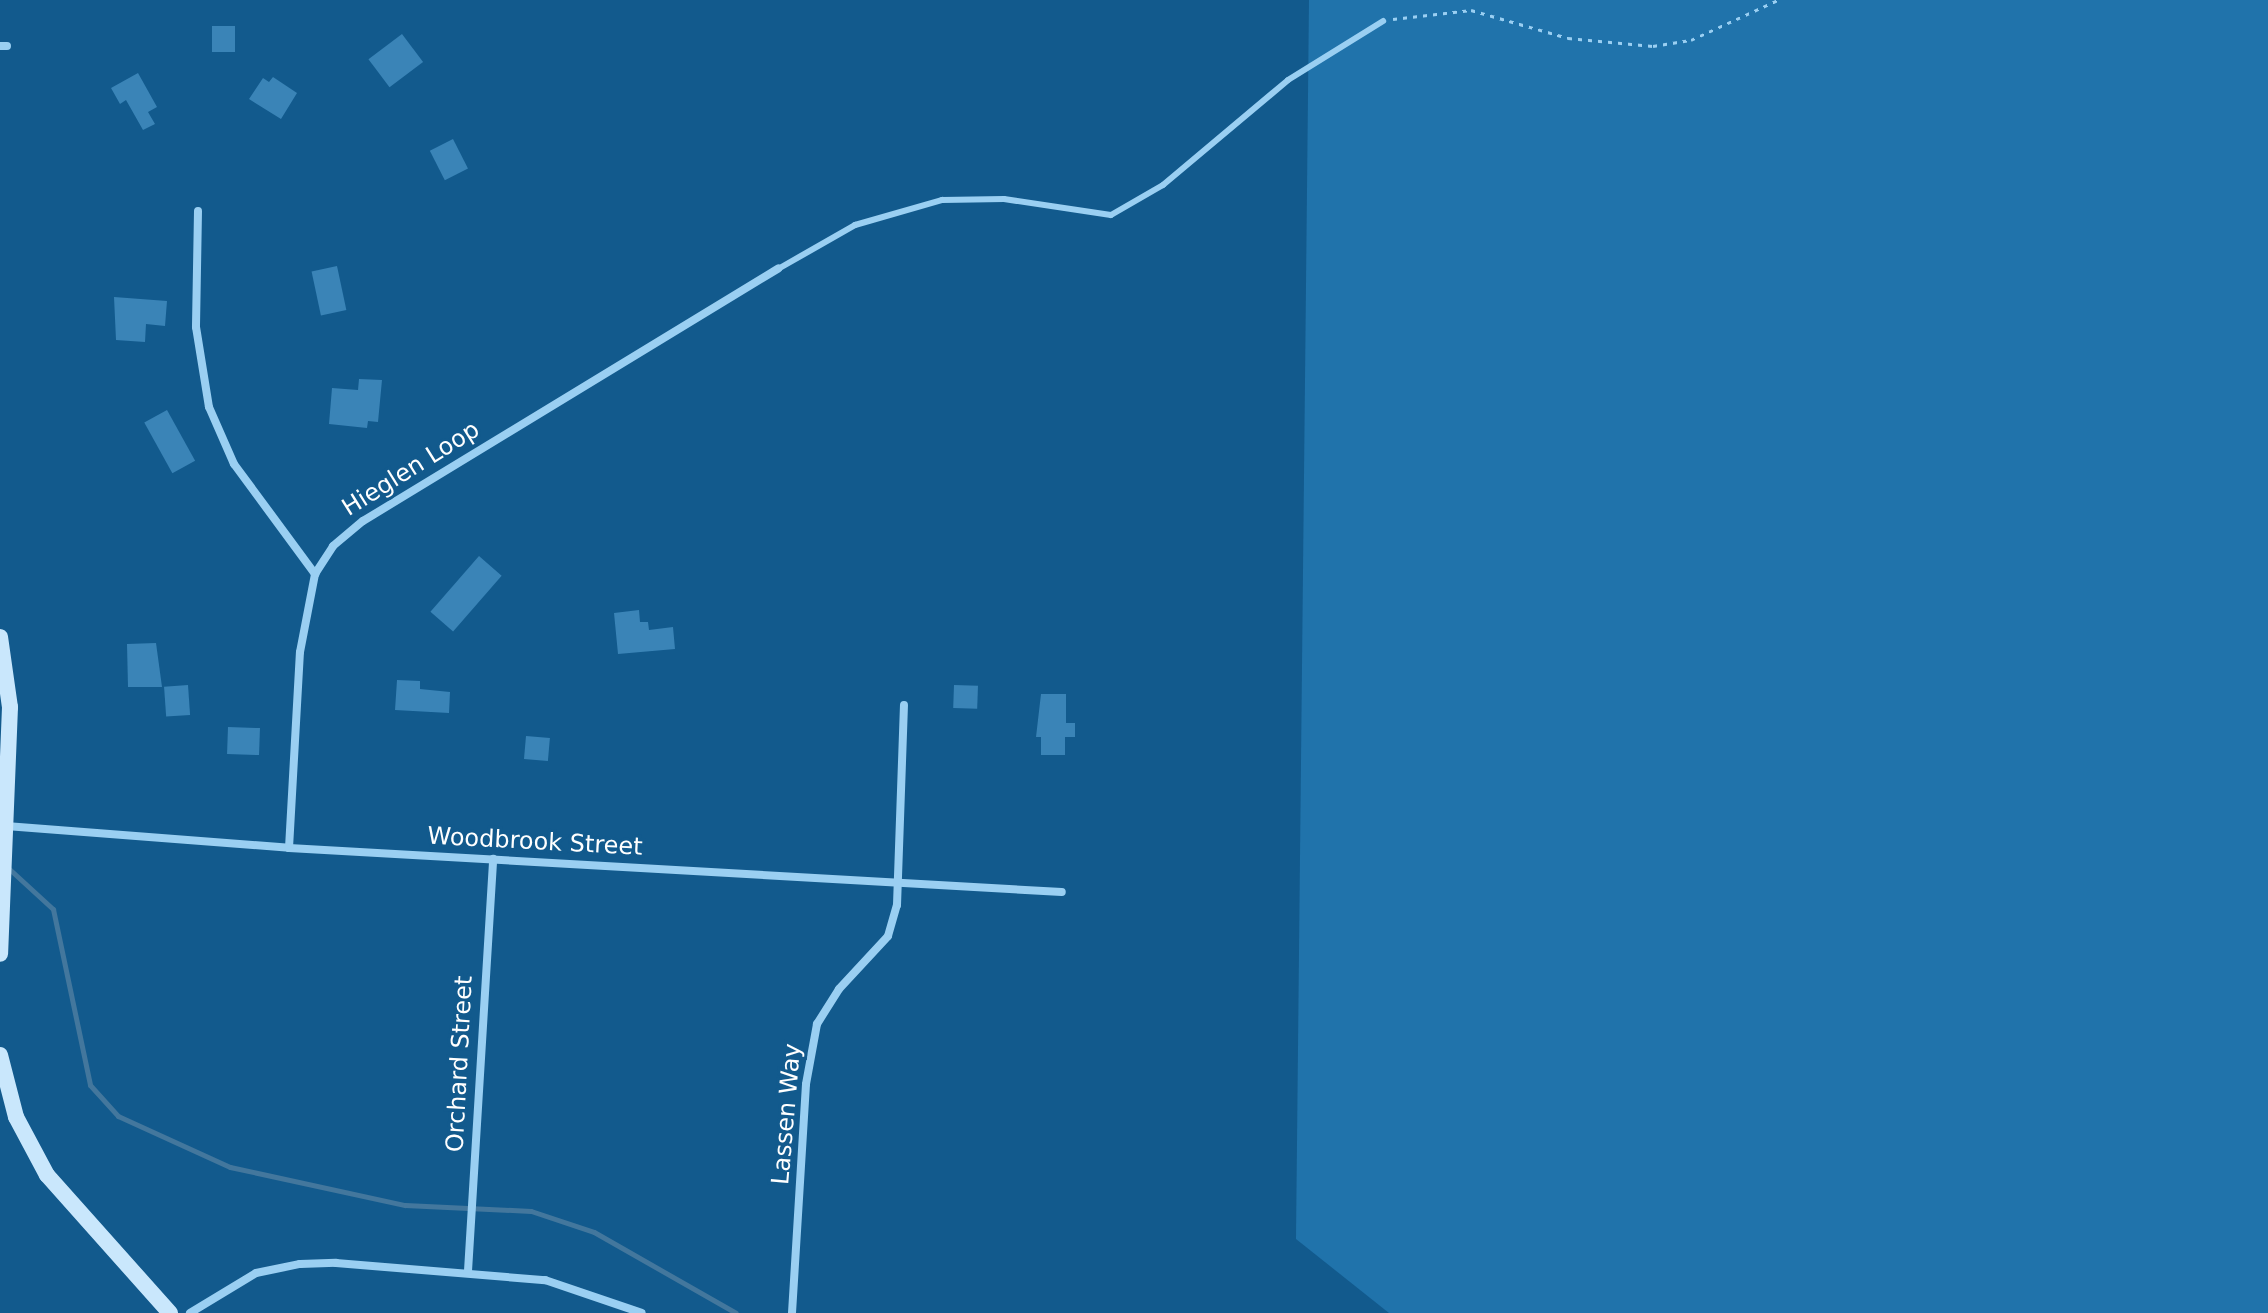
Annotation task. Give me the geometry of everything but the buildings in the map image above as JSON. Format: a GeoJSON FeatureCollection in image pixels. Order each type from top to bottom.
{"type":"FeatureCollection","features":[{"type":"Feature","properties":{"kind":"main road"},"geometry":{"type":"LineString","coordinates":[[0,637],[10,707],[0,954]]}},
{"type":"Feature","properties":{"kind":"main road"},"geometry":{"type":"LineString","coordinates":[[0,1055],[16,1117],[47,1175],[170,1313]]}},
{"type":"Feature","properties":{"kind":"street"},"geometry":{"type":"LineString","coordinates":[[198,211],[196,327],[209,407],[234,464],[315,574]]}},
{"type":"Feature","properties":{"kind":"street","name":"Hieglen Loop"},"geometry":{"type":"LineString","coordinates":[[289,848],[300,652],[315,574],[333,546],[363,521],[778,269]]}},
{"type":"Feature","properties":{"kind":"street","name":"Lassen Way"},"geometry":{"type":"LineString","coordinates":[[792,1313],[806,1084],[817,1024],[839,989],[888,936],[899,885],[904,705]]}},
{"type":"Feature","properties":{"kind":"street","name":"Woodbrook Street"},"geometry":{"type":"LineString","coordinates":[[5,826],[289,848],[1062,892]]}},
{"type":"Feature","properties":{"kind":"street","name":"Orchard Street"},"geometry":{"type":"LineString","coordinates":[[468,1271],[493,859]]}},
{"type":"Feature","properties":{"kind":"street"},"geometry":{"type":"LineString","coordinates":[[190,1313],[238,1281],[277,1267],[336,1263],[468,1271],[545,1280],[642,1313]]}},
{"type":"Feature","properties":{"kind":"lane"},"geometry":{"type":"LineString","coordinates":[[778,269],[855,225],[942,200],[1004,199],[1111,215],[1163,185],[1288,80],[1383,21]]}},
{"type":"Feature","properties":{"kind":"path"},"geometry":{"type":"LineString","coordinates":[[1383,21],[1471,10],[1568,38],[1653,46],[1691,40],[1778,0]]}},
{"type":"Feature","properties":{"kind":"shaded area"},"geometry":{"type":"Polygon","coordinates":[[[1309,0],[2268,0],[2268,1313],[1389,1313],[1296,1239],[1309,0]]]}},
{"type":"Feature","properties":{"kind":"waterway"},"geometry":{"type":"LineString","coordinates":[[6,866],[53,909],[90,1085],[118,1116],[230,1167],[405,1205],[531,1211],[594,1232],[736,1313]]}}]}
